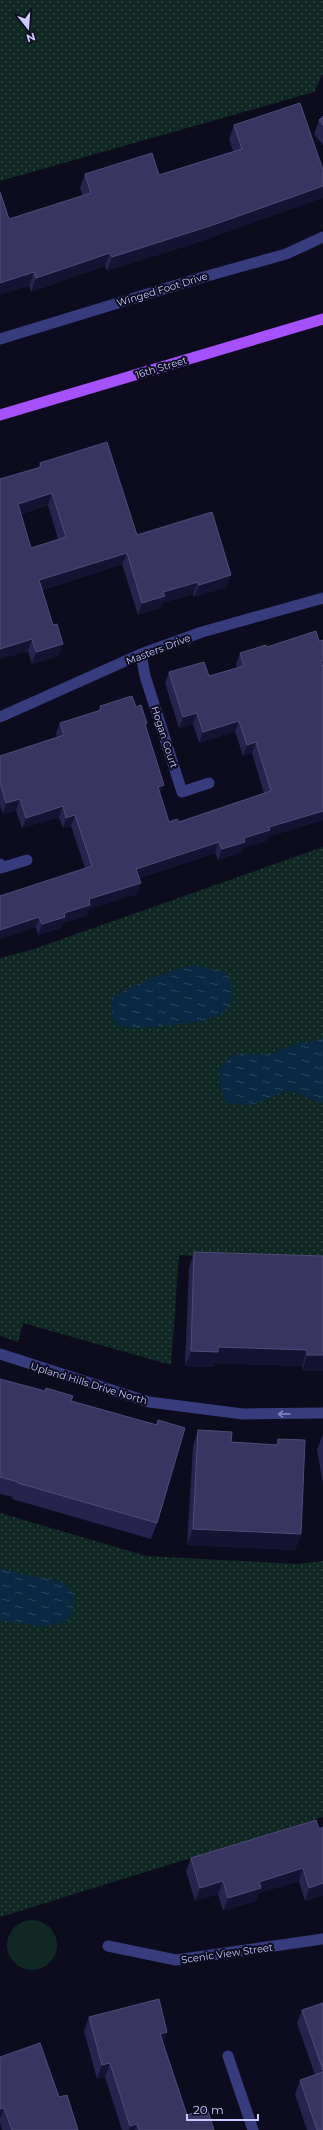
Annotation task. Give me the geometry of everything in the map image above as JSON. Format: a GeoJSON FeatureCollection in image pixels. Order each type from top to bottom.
{"type":"FeatureCollection","features":[{"type":"Feature","properties":{"kind":"main road","name":"16th Street"},"geometry":{"type":"LineString","coordinates":[[0,415],[323,319]]}},
{"type":"Feature","properties":{"kind":"street","name":"Winged Foot Drive"},"geometry":{"type":"LineString","coordinates":[[0,339],[200,278],[286,254],[323,237]]}},
{"type":"Feature","properties":{"kind":"street","name":"Masters Drive"},"geometry":{"type":"LineString","coordinates":[[0,717],[141,654],[209,630],[323,598]]}},
{"type":"Feature","properties":{"kind":"street","name":"Hogan Court"},"geometry":{"type":"LineString","coordinates":[[141,654],[145,676],[182,792],[209,783]]}},
{"type":"Feature","properties":{"kind":"street"},"geometry":{"type":"LineString","coordinates":[[0,864],[1,868],[27,860]]}},
{"type":"Feature","properties":{"kind":"street","name":"Upland Hills Drive North"},"geometry":{"type":"LineString","coordinates":[[0,1354],[149,1402],[243,1414],[323,1413]]}},
{"type":"Feature","properties":{"kind":"street","name":"Scenic View Street"},"geometry":{"type":"LineString","coordinates":[[108,1946],[176,1960],[323,1938]]}},
{"type":"Feature","properties":{"kind":"street"},"geometry":{"type":"LineString","coordinates":[[228,2056],[253,2130]]}},
{"type":"Feature","properties":{"kind":"green space"},"geometry":{"type":"Polygon","coordinates":[[[0,0],[323,0],[323,73],[314,92],[0,181],[0,0]]]}},
{"type":"Feature","properties":{"kind":"green space"},"geometry":{"type":"Polygon","coordinates":[[[323,847],[323,1263],[179,1255],[171,1365],[23,1323],[18,1342],[0,1336],[0,958],[31,950],[323,847]]]}},
{"type":"Feature","properties":{"kind":"green space"},"geometry":{"type":"Polygon","coordinates":[[[0,1513],[146,1556],[298,1564],[323,1561],[323,1817],[0,1917],[0,1513]]]}},
{"type":"Feature","properties":{"kind":"green space"},"geometry":{"type":"Polygon","coordinates":[[[27,1920],[37,1920],[50,1927],[57,1940],[57,1950],[50,1963],[37,1970],[27,1970],[18,1966],[11,1959],[7,1950],[7,1940],[11,1931],[18,1924],[27,1920]]]}},
{"type":"Feature","properties":{"kind":"water"},"geometry":{"type":"Polygon","coordinates":[[[193,965],[228,973],[232,988],[232,999],[228,1008],[220,1014],[199,1021],[139,1028],[117,1026],[112,1016],[112,998],[151,978],[193,965]]]}},
{"type":"Feature","properties":{"kind":"water"},"geometry":{"type":"Polygon","coordinates":[[[323,1038],[323,1103],[314,1101],[292,1091],[285,1091],[271,1098],[252,1104],[236,1105],[226,1102],[220,1087],[219,1075],[220,1067],[231,1057],[238,1054],[272,1054],[299,1042],[308,1043],[323,1038]]]}},
{"type":"Feature","properties":{"kind":"water"},"geometry":{"type":"Polygon","coordinates":[[[0,1569],[51,1579],[67,1586],[72,1591],[74,1599],[73,1609],[68,1621],[42,1627],[0,1620],[0,1569]]]}},
{"type":"Feature","properties":{"kind":"building"},"geometry":{"type":"Polygon","coordinates":[[[300,103],[323,170],[323,186],[213,225],[112,257],[110,253],[36,278],[34,272],[0,283],[0,192],[9,219],[91,193],[85,174],[152,153],[159,175],[242,149],[234,125],[300,103]]]}},
{"type":"Feature","properties":{"kind":"building"},"geometry":{"type":"Polygon","coordinates":[[[323,116],[323,125],[319,120],[323,116]]]}},
{"type":"Feature","properties":{"kind":"building"},"geometry":{"type":"Polygon","coordinates":[[[107,442],[137,535],[212,512],[231,575],[199,585],[198,582],[163,592],[165,596],[142,603],[127,553],[39,580],[53,625],[57,624],[63,644],[36,652],[32,639],[0,649],[0,479],[41,467],[40,463],[107,442]],[[52,493],[18,504],[31,548],[66,537],[52,493]]]}},
{"type":"Feature","properties":{"kind":"building"},"geometry":{"type":"Polygon","coordinates":[[[316,631],[319,641],[323,640],[323,660],[321,661],[323,667],[323,811],[269,827],[270,830],[244,838],[245,842],[222,849],[219,842],[136,869],[141,883],[89,899],[90,905],[64,913],[65,917],[42,924],[39,917],[0,930],[0,896],[92,866],[75,815],[66,818],[63,806],[26,818],[20,799],[6,803],[0,785],[0,756],[64,735],[60,723],[101,710],[100,706],[132,696],[136,707],[141,705],[147,723],[145,724],[164,785],[158,787],[169,822],[177,819],[179,822],[271,791],[256,742],[247,745],[239,721],[203,732],[197,713],[183,717],[169,672],[204,662],[209,676],[244,666],[240,653],[266,645],[267,647],[316,631]]]}},
{"type":"Feature","properties":{"kind":"building"},"geometry":{"type":"Polygon","coordinates":[[[194,1252],[323,1256],[323,1355],[307,1355],[307,1350],[218,1347],[218,1352],[191,1351],[194,1252]]]}},
{"type":"Feature","properties":{"kind":"building"},"geometry":{"type":"Polygon","coordinates":[[[0,1379],[45,1391],[46,1388],[73,1396],[71,1401],[157,1425],[158,1420],[185,1428],[157,1523],[0,1477],[0,1379]]]}},
{"type":"Feature","properties":{"kind":"building"},"geometry":{"type":"Polygon","coordinates":[[[198,1430],[232,1432],[231,1442],[278,1445],[278,1439],[305,1440],[301,1534],[193,1529],[198,1430]]]}},
{"type":"Feature","properties":{"kind":"building"},"geometry":{"type":"Polygon","coordinates":[[[316,1820],[319,1829],[323,1827],[323,1883],[309,1888],[303,1868],[259,1882],[261,1888],[228,1898],[223,1881],[200,1888],[191,1858],[316,1820]]]}},
{"type":"Feature","properties":{"kind":"building"},"geometry":{"type":"Polygon","coordinates":[[[159,1999],[167,2032],[160,2034],[187,2115],[207,2108],[214,2130],[139,2130],[137,2124],[130,2126],[110,2063],[102,2065],[89,2017],[159,1999]]]}},
{"type":"Feature","properties":{"kind":"building"},"geometry":{"type":"Polygon","coordinates":[[[323,2003],[323,2070],[302,2010],[323,2003]]]}},
{"type":"Feature","properties":{"kind":"building"},"geometry":{"type":"Polygon","coordinates":[[[40,2043],[59,2097],[67,2095],[78,2130],[12,2130],[4,2108],[0,2109],[0,2057],[40,2043]]]}},
{"type":"Feature","properties":{"kind":"building"},"geometry":{"type":"Polygon","coordinates":[[[323,2072],[323,2130],[317,2130],[300,2080],[323,2072]]]}}]}
